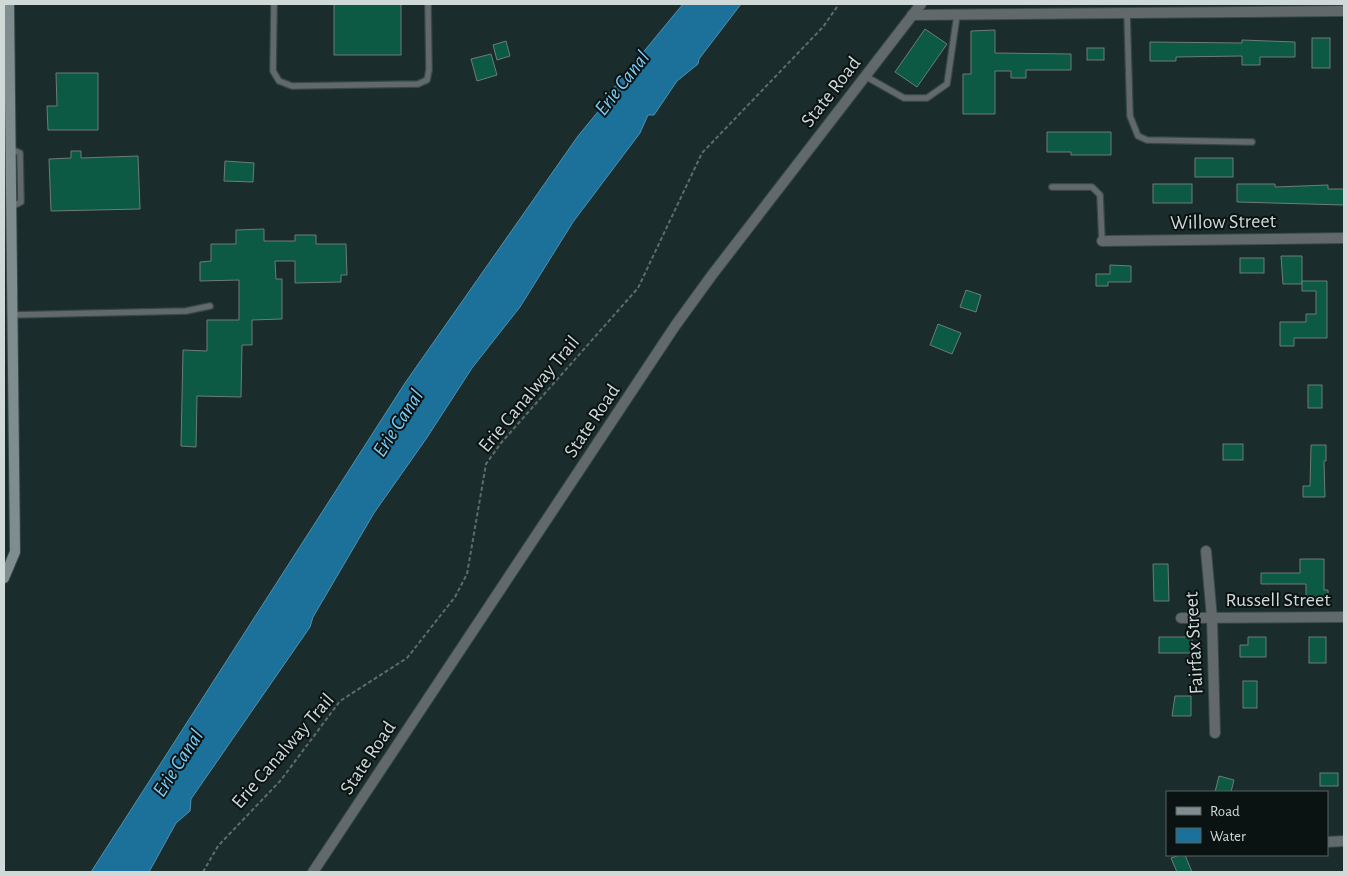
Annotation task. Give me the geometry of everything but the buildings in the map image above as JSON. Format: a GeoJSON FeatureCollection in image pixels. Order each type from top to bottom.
{"type":"FeatureCollection","features":[{"type":"Feature","properties":{"kind":"street","name":"State Road"},"geometry":{"type":"LineString","coordinates":[[313,872],[676,326],[712,275],[921,4]]}},
{"type":"Feature","properties":{"kind":"street"},"geometry":{"type":"LineString","coordinates":[[4,578],[14,552],[11,314],[12,207],[8,8]]}},
{"type":"Feature","properties":{"kind":"street"},"geometry":{"type":"LineString","coordinates":[[912,15],[1344,11]]}},
{"type":"Feature","properties":{"kind":"street","name":"Willow Street"},"geometry":{"type":"LineString","coordinates":[[1102,241],[1344,238]]}},
{"type":"Feature","properties":{"kind":"street","name":"Fairfax Street"},"geometry":{"type":"LineString","coordinates":[[1206,551],[1212,618],[1215,733]]}},
{"type":"Feature","properties":{"kind":"street","name":"Russell Street"},"geometry":{"type":"LineString","coordinates":[[1181,618],[1344,617]]}},
{"type":"Feature","properties":{"kind":"street"},"geometry":{"type":"LineString","coordinates":[[1328,842],[1344,841]]}},
{"type":"Feature","properties":{"kind":"lane"},"geometry":{"type":"LineString","coordinates":[[274,4],[273,71],[279,81],[292,86],[418,84],[427,80],[430,70],[428,4]]}},
{"type":"Feature","properties":{"kind":"lane"},"geometry":{"type":"LineString","coordinates":[[1127,13],[1130,116],[1138,136],[1147,140],[1252,142]]}},
{"type":"Feature","properties":{"kind":"lane"},"geometry":{"type":"LineString","coordinates":[[865,76],[904,98],[927,98],[947,84],[957,14]]}},
{"type":"Feature","properties":{"kind":"lane"},"geometry":{"type":"LineString","coordinates":[[1052,188],[1092,188],[1100,195],[1102,241]]}},
{"type":"Feature","properties":{"kind":"lane"},"geometry":{"type":"LineString","coordinates":[[11,314],[186,311],[210,306]]}},
{"type":"Feature","properties":{"kind":"path","name":"Erie Canalway Trail"},"geometry":{"type":"LineString","coordinates":[[203,872],[218,846],[281,780],[340,701],[406,658],[449,605],[466,574],[486,464],[501,443],[638,288],[702,153],[823,26],[839,4]]}},
{"type":"Feature","properties":{"kind":"water","name":"Erie Canal"},"geometry":{"type":"Polygon","coordinates":[[[683,4],[741,4],[699,59],[698,64],[677,81],[654,115],[648,115],[640,133],[573,222],[520,307],[472,368],[426,439],[374,513],[313,617],[310,627],[191,799],[190,811],[176,823],[149,872],[91,872],[405,383],[578,136],[601,108],[607,96],[683,4]]]}}]}
